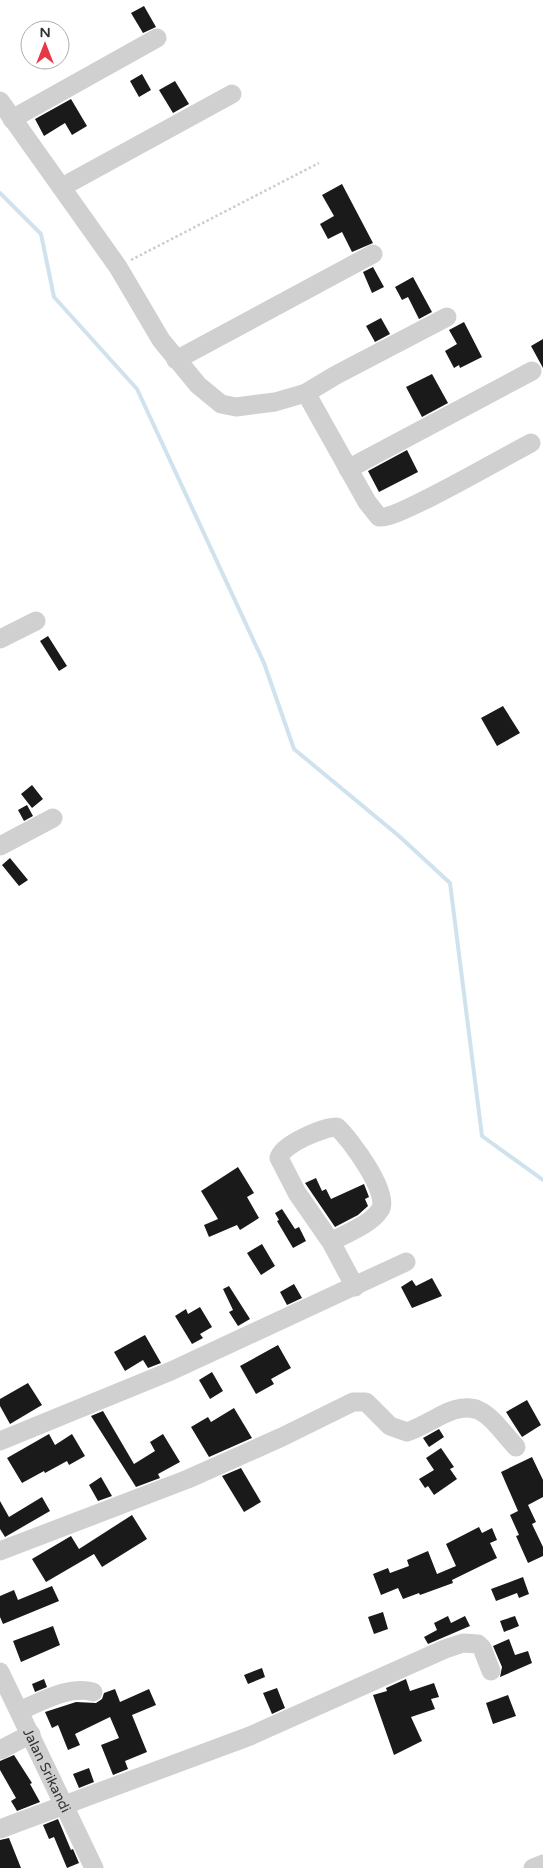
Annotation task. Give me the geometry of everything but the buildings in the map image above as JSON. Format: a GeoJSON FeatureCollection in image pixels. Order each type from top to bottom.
{"type":"FeatureCollection","features":[{"type":"Feature","properties":{"kind":"street"},"geometry":{"type":"LineString","coordinates":[[12,119],[157,38]]}},
{"type":"Feature","properties":{"kind":"street"},"geometry":{"type":"LineString","coordinates":[[62,187],[232,94]]}},
{"type":"Feature","properties":{"kind":"street"},"geometry":{"type":"LineString","coordinates":[[0,101],[118,267],[176,360],[198,385],[221,404],[244,407],[306,393],[336,375],[447,317]]}},
{"type":"Feature","properties":{"kind":"street"},"geometry":{"type":"LineString","coordinates":[[176,360],[373,254]]}},
{"type":"Feature","properties":{"kind":"street"},"geometry":{"type":"LineString","coordinates":[[348,469],[532,371]]}},
{"type":"Feature","properties":{"kind":"street"},"geometry":{"type":"LineString","coordinates":[[306,393],[348,469],[379,517],[386,518],[531,442]]}},
{"type":"Feature","properties":{"kind":"street"},"geometry":{"type":"LineString","coordinates":[[0,639],[36,622]]}},
{"type":"Feature","properties":{"kind":"street"},"geometry":{"type":"LineString","coordinates":[[0,846],[53,818]]}},
{"type":"Feature","properties":{"kind":"street"},"geometry":{"type":"LineString","coordinates":[[331,1242],[374,1218],[383,1205],[382,1194],[373,1176],[345,1134],[337,1127],[328,1127],[287,1147],[280,1152],[279,1158],[297,1193],[331,1242],[355,1287]]}},
{"type":"Feature","properties":{"kind":"street"},"geometry":{"type":"LineString","coordinates":[[0,1441],[171,1370],[406,1262]]}},
{"type":"Feature","properties":{"kind":"street"},"geometry":{"type":"LineString","coordinates":[[0,1551],[188,1479],[282,1437],[353,1402],[366,1402],[390,1426],[407,1432],[451,1411],[466,1406],[474,1406],[490,1419],[516,1447]]}},
{"type":"Feature","properties":{"kind":"street"},"geometry":{"type":"LineString","coordinates":[[0,1829],[250,1736],[436,1653],[463,1643],[478,1644],[482,1648],[491,1671]]}},
{"type":"Feature","properties":{"kind":"street","name":"Jalan Srikandi"},"geometry":{"type":"LineString","coordinates":[[0,1672],[31,1734],[62,1805],[94,1868]]}},
{"type":"Feature","properties":{"kind":"street"},"geometry":{"type":"LineString","coordinates":[[19,1711],[70,1692],[86,1690],[93,1692]]}},
{"type":"Feature","properties":{"kind":"street"},"geometry":{"type":"LineString","coordinates":[[0,1750],[31,1734]]}},
{"type":"Feature","properties":{"kind":"street"},"geometry":{"type":"LineString","coordinates":[[533,1868],[543,1864]]}},
{"type":"Feature","properties":{"kind":"path"},"geometry":{"type":"LineString","coordinates":[[118,267],[319,164]]}},
{"type":"Feature","properties":{"kind":"waterway"},"geometry":{"type":"LineString","coordinates":[[0,193],[41,234],[54,297],[137,389],[264,663],[294,749],[399,836],[450,883],[482,1136],[543,1180]]}}]}
